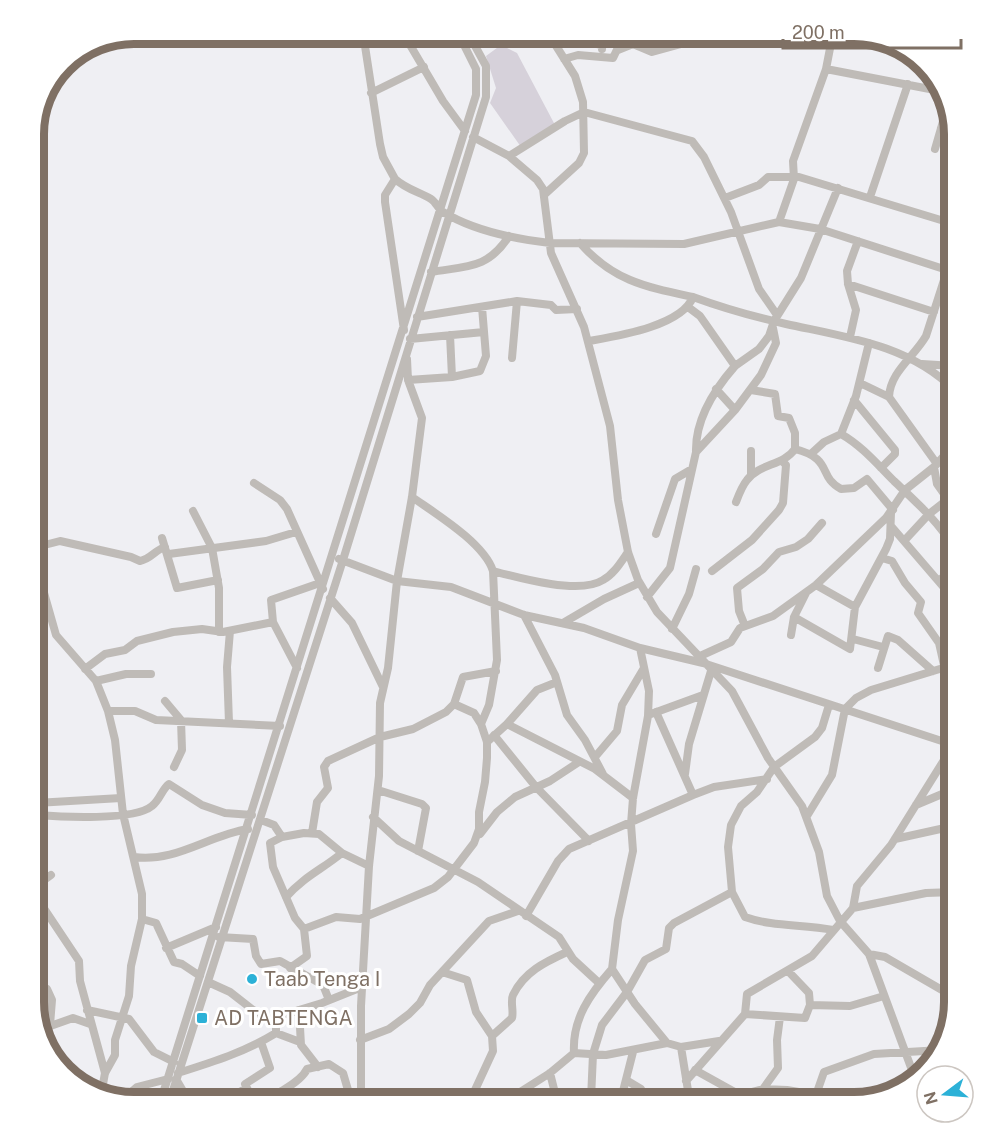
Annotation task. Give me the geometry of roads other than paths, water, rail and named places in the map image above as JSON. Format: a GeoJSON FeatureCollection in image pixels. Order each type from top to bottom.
{"type":"FeatureCollection","features":[{"type":"Feature","properties":{"kind":"street"},"geometry":{"type":"LineString","coordinates":[[365,44],[383,157],[395,179],[404,187],[433,200],[445,213],[509,236],[550,243],[684,244],[779,222],[820,229],[944,269]]}},
{"type":"Feature","properties":{"kind":"street"},"geometry":{"type":"LineString","coordinates":[[410,44],[448,109],[465,131]]}},
{"type":"Feature","properties":{"kind":"street"},"geometry":{"type":"LineString","coordinates":[[166,1092],[174,1077],[208,982],[261,820],[431,272],[476,95],[478,75],[463,44]]}},
{"type":"Feature","properties":{"kind":"street"},"geometry":{"type":"LineString","coordinates":[[171,1092],[174,1062],[280,726],[321,586],[333,556],[404,331],[486,97],[488,76],[474,44]]}},
{"type":"Feature","properties":{"kind":"street"},"geometry":{"type":"LineString","coordinates":[[545,194],[583,157],[584,112],[575,76],[555,44]]}},
{"type":"Feature","properties":{"kind":"street"},"geometry":{"type":"LineString","coordinates":[[597,44],[602,45],[602,56]]}},
{"type":"Feature","properties":{"kind":"street"},"geometry":{"type":"LineString","coordinates":[[564,59],[578,56],[613,58],[620,44]]}},
{"type":"Feature","properties":{"kind":"street"},"geometry":{"type":"LineString","coordinates":[[618,50],[633,44],[648,52],[681,44]]}},
{"type":"Feature","properties":{"kind":"street"},"geometry":{"type":"LineString","coordinates":[[779,222],[794,179],[793,161],[826,69],[831,44]]}},
{"type":"Feature","properties":{"kind":"street"},"geometry":{"type":"LineString","coordinates":[[371,93],[424,67]]}},
{"type":"Feature","properties":{"kind":"street"},"geometry":{"type":"LineString","coordinates":[[826,69],[932,89]]}},
{"type":"Feature","properties":{"kind":"street"},"geometry":{"type":"LineString","coordinates":[[870,197],[908,84]]}},
{"type":"Feature","properties":{"kind":"street"},"geometry":{"type":"LineString","coordinates":[[509,156],[565,121],[584,112],[692,141],[704,157],[724,198],[759,289],[775,321],[776,343],[751,390],[735,411],[696,452]]}},
{"type":"Feature","properties":{"kind":"street"},"geometry":{"type":"LineString","coordinates":[[934,149],[943,122]]}},
{"type":"Feature","properties":{"kind":"street"},"geometry":{"type":"LineString","coordinates":[[473,137],[509,156],[537,180],[545,194],[553,258],[577,309],[589,342],[610,426],[614,480],[628,552],[639,583],[672,629],[732,691],[774,767],[807,816],[820,858],[824,888],[840,921],[868,954],[912,1071]]}},
{"type":"Feature","properties":{"kind":"street"},"geometry":{"type":"LineString","coordinates":[[724,198],[759,185],[768,177],[794,179],[799,177],[944,221]]}},
{"type":"Feature","properties":{"kind":"street"},"geometry":{"type":"LineString","coordinates":[[395,179],[385,195],[385,202],[404,331]]}},
{"type":"Feature","properties":{"kind":"street"},"geometry":{"type":"LineString","coordinates":[[647,597],[670,568],[696,452],[696,429],[716,389],[735,366],[759,349],[801,278],[838,188]]}},
{"type":"Feature","properties":{"kind":"street"},"geometry":{"type":"LineString","coordinates":[[431,272],[472,265],[492,258],[499,252],[509,236]]}},
{"type":"Feature","properties":{"kind":"street"},"geometry":{"type":"LineString","coordinates":[[850,337],[856,310],[848,284],[847,271],[858,241]]}},
{"type":"Feature","properties":{"kind":"street"},"geometry":{"type":"LineString","coordinates":[[580,243],[596,261],[630,282],[693,297],[775,321],[869,343],[911,358],[944,382]]}},
{"type":"Feature","properties":{"kind":"street"},"geometry":{"type":"LineString","coordinates":[[889,397],[893,379],[926,336],[944,280]]}},
{"type":"Feature","properties":{"kind":"street"},"geometry":{"type":"LineString","coordinates":[[848,284],[934,312]]}},
{"type":"Feature","properties":{"kind":"street"},"geometry":{"type":"LineString","coordinates":[[589,342],[638,332],[660,323],[688,307],[693,297]]}},
{"type":"Feature","properties":{"kind":"street"},"geometry":{"type":"LineString","coordinates":[[417,317],[517,301],[551,305],[556,310],[577,309]]}},
{"type":"Feature","properties":{"kind":"street"},"geometry":{"type":"LineString","coordinates":[[512,358],[517,301]]}},
{"type":"Feature","properties":{"kind":"street"},"geometry":{"type":"LineString","coordinates":[[408,380],[452,377],[480,371],[486,356],[482,307]]}},
{"type":"Feature","properties":{"kind":"street"},"geometry":{"type":"LineString","coordinates":[[688,307],[700,316],[735,366]]}},
{"type":"Feature","properties":{"kind":"street"},"geometry":{"type":"LineString","coordinates":[[410,339],[484,332]]}},
{"type":"Feature","properties":{"kind":"street"},"geometry":{"type":"LineString","coordinates":[[450,335],[452,377]]}},
{"type":"Feature","properties":{"kind":"street"},"geometry":{"type":"LineString","coordinates":[[812,453],[824,442],[841,434],[860,383],[869,343]]}},
{"type":"Feature","properties":{"kind":"street"},"geometry":{"type":"LineString","coordinates":[[359,1092],[362,987],[369,866],[378,790],[380,712],[422,418],[408,380],[406,352]]}},
{"type":"Feature","properties":{"kind":"street"},"geometry":{"type":"LineString","coordinates":[[922,364],[944,365]]}},
{"type":"Feature","properties":{"kind":"street"},"geometry":{"type":"LineString","coordinates":[[860,383],[889,397],[935,466],[937,484],[944,496]]}},
{"type":"Feature","properties":{"kind":"street"},"geometry":{"type":"LineString","coordinates":[[716,389],[735,411]]}},
{"type":"Feature","properties":{"kind":"street"},"geometry":{"type":"LineString","coordinates":[[751,390],[775,393],[778,416],[789,418],[793,424],[795,449]]}},
{"type":"Feature","properties":{"kind":"street"},"geometry":{"type":"LineString","coordinates":[[854,400],[895,450],[895,454],[881,468]]}},
{"type":"Feature","properties":{"kind":"street"},"geometry":{"type":"LineString","coordinates":[[841,434],[858,446],[905,490],[929,514],[944,534]]}},
{"type":"Feature","properties":{"kind":"street"},"geometry":{"type":"LineString","coordinates":[[794,616],[850,649],[855,607],[890,539],[892,512],[867,479],[849,489],[836,486],[830,481],[825,466],[812,453],[795,449]]}},
{"type":"Feature","properties":{"kind":"street"},"geometry":{"type":"LineString","coordinates":[[751,476],[782,461],[795,449]]}},
{"type":"Feature","properties":{"kind":"street"},"geometry":{"type":"LineString","coordinates":[[736,502],[751,476],[751,451]]}},
{"type":"Feature","properties":{"kind":"street"},"geometry":{"type":"LineString","coordinates":[[701,660],[731,642],[740,628],[773,616],[816,585],[892,512],[905,490],[944,457]]}},
{"type":"Feature","properties":{"kind":"street"},"geometry":{"type":"LineString","coordinates":[[712,571],[752,540],[779,510],[783,503],[786,465],[782,461]]}},
{"type":"Feature","properties":{"kind":"street"},"geometry":{"type":"LineString","coordinates":[[656,534],[675,479],[692,470]]}},
{"type":"Feature","properties":{"kind":"street"},"geometry":{"type":"LineString","coordinates":[[254,483],[284,504],[321,586]]}},
{"type":"Feature","properties":{"kind":"street"},"geometry":{"type":"LineString","coordinates":[[412,497],[463,536],[486,558],[493,571],[496,671],[489,705],[481,724]]}},
{"type":"Feature","properties":{"kind":"street"},"geometry":{"type":"LineString","coordinates":[[904,540],[944,501]]}},
{"type":"Feature","properties":{"kind":"street"},"geometry":{"type":"LineString","coordinates":[[193,511],[212,548],[218,580],[219,632]]}},
{"type":"Feature","properties":{"kind":"street"},"geometry":{"type":"LineString","coordinates":[[745,626],[739,611],[737,588],[763,569],[779,552],[796,547],[808,538],[822,523]]}},
{"type":"Feature","properties":{"kind":"street"},"geometry":{"type":"LineString","coordinates":[[891,526],[944,587]]}},
{"type":"Feature","properties":{"kind":"street"},"geometry":{"type":"LineString","coordinates":[[44,545],[60,541],[131,556],[140,561],[148,559],[156,550],[165,547],[212,548],[266,541],[296,532]]}},
{"type":"Feature","properties":{"kind":"street"},"geometry":{"type":"LineString","coordinates":[[165,547],[177,588],[218,580]]}},
{"type":"Feature","properties":{"kind":"street"},"geometry":{"type":"LineString","coordinates":[[493,571],[545,584],[592,584],[603,581],[628,552]]}},
{"type":"Feature","properties":{"kind":"street"},"geometry":{"type":"LineString","coordinates":[[333,556],[397,581],[451,587],[524,615],[563,623],[640,648],[701,660],[829,705],[944,742]]}},
{"type":"Feature","properties":{"kind":"street"},"geometry":{"type":"LineString","coordinates":[[807,816],[832,775],[845,710],[856,698],[871,690],[933,671],[944,673],[939,643],[918,613],[921,602],[905,583],[892,561],[882,558]]}},
{"type":"Feature","properties":{"kind":"street"},"geometry":{"type":"LineString","coordinates":[[672,629],[689,594],[696,569]]}},
{"type":"Feature","properties":{"kind":"street"},"geometry":{"type":"LineString","coordinates":[[939,581],[944,576]]}},
{"type":"Feature","properties":{"kind":"street"},"geometry":{"type":"LineString","coordinates":[[563,623],[604,599],[639,583]]}},
{"type":"Feature","properties":{"kind":"street"},"geometry":{"type":"LineString","coordinates":[[816,585],[855,607]]}},
{"type":"Feature","properties":{"kind":"street"},"geometry":{"type":"LineString","coordinates":[[297,668],[273,622],[271,600],[321,586]]}},
{"type":"Feature","properties":{"kind":"street"},"geometry":{"type":"LineString","coordinates":[[44,593],[56,635],[96,681],[108,711],[115,740],[123,814],[142,894],[142,919],[132,966],[129,996],[115,1040],[116,1054],[105,1073],[102,1086]]}},
{"type":"Feature","properties":{"kind":"street"},"geometry":{"type":"LineString","coordinates":[[791,634],[794,616],[806,593]]}},
{"type":"Feature","properties":{"kind":"street"},"geometry":{"type":"LineString","coordinates":[[330,598],[342,609],[352,624],[383,687]]}},
{"type":"Feature","properties":{"kind":"street"},"geometry":{"type":"LineString","coordinates":[[524,615],[557,682],[567,715],[595,757],[603,774]]}},
{"type":"Feature","properties":{"kind":"street"},"geometry":{"type":"LineString","coordinates":[[85,669],[102,655],[125,650],[141,640],[177,631],[202,628],[219,632],[230,631],[273,622]]}},
{"type":"Feature","properties":{"kind":"street"},"geometry":{"type":"LineString","coordinates":[[229,723],[227,667],[230,631]]}},
{"type":"Feature","properties":{"kind":"street"},"geometry":{"type":"LineString","coordinates":[[878,668],[888,636],[893,637],[933,671]]}},
{"type":"Feature","properties":{"kind":"street"},"geometry":{"type":"LineString","coordinates":[[853,639],[883,647]]}},
{"type":"Feature","properties":{"kind":"street"},"geometry":{"type":"LineString","coordinates":[[574,1053],[573,1034],[585,1002],[612,969],[618,920],[633,851],[631,824],[633,798],[652,714],[640,648]]}},
{"type":"Feature","properties":{"kind":"street"},"geometry":{"type":"LineString","coordinates":[[595,757],[616,731],[622,705],[644,668]]}},
{"type":"Feature","properties":{"kind":"street"},"geometry":{"type":"LineString","coordinates":[[312,833],[317,802],[328,788],[325,764],[380,737],[419,726],[447,712],[454,704],[463,677],[496,671]]}},
{"type":"Feature","properties":{"kind":"street"},"geometry":{"type":"LineString","coordinates":[[685,775],[689,744],[711,671]]}},
{"type":"Feature","properties":{"kind":"street"},"geometry":{"type":"LineString","coordinates":[[96,681],[126,674],[151,674]]}},
{"type":"Feature","properties":{"kind":"street"},"geometry":{"type":"LineString","coordinates":[[487,742],[507,724],[537,690],[557,682]]}},
{"type":"Feature","properties":{"kind":"street"},"geometry":{"type":"LineString","coordinates":[[652,714],[703,695]]}},
{"type":"Feature","properties":{"kind":"street"},"geometry":{"type":"LineString","coordinates":[[165,701],[181,720],[182,750],[174,767]]}},
{"type":"Feature","properties":{"kind":"street"},"geometry":{"type":"LineString","coordinates":[[454,704],[474,713],[481,724],[487,742],[485,782],[478,812],[478,837]]}},
{"type":"Feature","properties":{"kind":"street"},"geometry":{"type":"LineString","coordinates":[[829,705],[822,728],[813,740],[774,767],[741,806],[731,825],[728,847],[732,892],[742,914],[764,923],[810,925],[833,930]]}},
{"type":"Feature","properties":{"kind":"street"},"geometry":{"type":"LineString","coordinates":[[108,711],[126,710],[156,720],[280,726]]}},
{"type":"Feature","properties":{"kind":"street"},"geometry":{"type":"LineString","coordinates":[[652,714],[685,775],[693,795]]}},
{"type":"Feature","properties":{"kind":"street"},"geometry":{"type":"LineString","coordinates":[[507,724],[549,743],[603,774],[633,798]]}},
{"type":"Feature","properties":{"kind":"street"},"geometry":{"type":"LineString","coordinates":[[494,735],[536,787],[589,841]]}},
{"type":"Feature","properties":{"kind":"street"},"geometry":{"type":"LineString","coordinates":[[686,1081],[745,1014],[747,994],[812,956],[853,908],[858,886],[895,839],[944,761]]}},
{"type":"Feature","properties":{"kind":"street"},"geometry":{"type":"LineString","coordinates":[[304,929],[336,917],[355,920],[436,887],[454,869],[497,812],[515,796],[536,787],[579,762]]}},
{"type":"Feature","properties":{"kind":"street"},"geometry":{"type":"LineString","coordinates":[[360,1040],[389,1029],[409,1014],[442,972],[489,921],[522,913],[563,854],[714,787],[767,778]]}},
{"type":"Feature","properties":{"kind":"street"},"geometry":{"type":"LineString","coordinates":[[44,815],[123,814],[149,808],[169,784],[202,806],[225,813],[252,815]]}},
{"type":"Feature","properties":{"kind":"street"},"geometry":{"type":"LineString","coordinates":[[378,790],[426,808],[418,851]]}},
{"type":"Feature","properties":{"kind":"street"},"geometry":{"type":"LineString","coordinates":[[916,805],[944,793]]}},
{"type":"Feature","properties":{"kind":"street"},"geometry":{"type":"LineString","coordinates":[[44,803],[121,798]]}},
{"type":"Feature","properties":{"kind":"street"},"geometry":{"type":"LineString","coordinates":[[373,817],[394,838],[454,869],[559,937],[567,952],[599,983]]}},
{"type":"Feature","properties":{"kind":"street"},"geometry":{"type":"LineString","coordinates":[[261,820],[274,825],[282,837]]}},
{"type":"Feature","properties":{"kind":"street"},"geometry":{"type":"LineString","coordinates":[[895,839],[944,828]]}},
{"type":"Feature","properties":{"kind":"street"},"geometry":{"type":"LineString","coordinates":[[134,857],[163,858],[223,834],[248,829]]}},
{"type":"Feature","properties":{"kind":"street"},"geometry":{"type":"LineString","coordinates":[[290,968],[307,956],[304,929],[295,918],[272,863],[270,843],[282,837],[319,834],[342,853],[369,866]]}},
{"type":"Feature","properties":{"kind":"street"},"geometry":{"type":"LineString","coordinates":[[286,897],[305,877],[324,867],[342,853]]}},
{"type":"Feature","properties":{"kind":"street"},"geometry":{"type":"LineString","coordinates":[[44,880],[51,875]]}},
{"type":"Feature","properties":{"kind":"street"},"geometry":{"type":"LineString","coordinates":[[590,1092],[593,1054],[602,1025],[627,992],[645,960],[668,946],[670,925],[732,892]]}},
{"type":"Feature","properties":{"kind":"street"},"geometry":{"type":"LineString","coordinates":[[853,908],[926,893],[944,892]]}},
{"type":"Feature","properties":{"kind":"street"},"geometry":{"type":"LineString","coordinates":[[44,908],[79,961],[80,981],[105,1073]]}},
{"type":"Feature","properties":{"kind":"street"},"geometry":{"type":"LineString","coordinates":[[142,919],[156,923],[174,962],[182,964],[200,976]]}},
{"type":"Feature","properties":{"kind":"street"},"geometry":{"type":"LineString","coordinates":[[166,948],[216,927]]}},
{"type":"Feature","properties":{"kind":"street"},"geometry":{"type":"LineString","coordinates":[[213,937],[251,938],[261,964],[278,960],[322,985],[329,1000]]}},
{"type":"Feature","properties":{"kind":"street"},"geometry":{"type":"LineString","coordinates":[[492,1036],[512,1018],[512,996],[529,975],[539,964],[567,952]]}},
{"type":"Feature","properties":{"kind":"street"},"geometry":{"type":"LineString","coordinates":[[868,954],[885,957],[944,991]]}},
{"type":"Feature","properties":{"kind":"street"},"geometry":{"type":"LineString","coordinates":[[612,969],[627,992],[668,1043]]}},
{"type":"Feature","properties":{"kind":"street"},"geometry":{"type":"LineString","coordinates":[[745,1014],[805,1018],[810,1005],[808,991],[788,971]]}},
{"type":"Feature","properties":{"kind":"street"},"geometry":{"type":"LineString","coordinates":[[442,972],[467,980],[476,1012],[492,1036],[490,1060],[474,1092]]}},
{"type":"Feature","properties":{"kind":"street"},"geometry":{"type":"LineString","coordinates":[[208,982],[230,992],[265,1019],[276,1018],[362,987]]}},
{"type":"Feature","properties":{"kind":"street"},"geometry":{"type":"LineString","coordinates":[[47,1025],[52,1000],[48,989]]}},
{"type":"Feature","properties":{"kind":"street"},"geometry":{"type":"LineString","coordinates":[[810,1005],[850,1006],[884,996]]}},
{"type":"Feature","properties":{"kind":"street"},"geometry":{"type":"LineString","coordinates":[[87,1010],[130,1019],[157,1054],[174,1062]]}},
{"type":"Feature","properties":{"kind":"street"},"geometry":{"type":"LineString","coordinates":[[299,1010],[300,1042]]}},
{"type":"Feature","properties":{"kind":"street"},"geometry":{"type":"LineString","coordinates":[[756,1092],[763,1089],[778,1068],[780,1017]]}},
{"type":"Feature","properties":{"kind":"street"},"geometry":{"type":"LineString","coordinates":[[47,1027],[73,1018],[90,1024]]}},
{"type":"Feature","properties":{"kind":"street"},"geometry":{"type":"LineString","coordinates":[[276,1018],[276,1033]]}},
{"type":"Feature","properties":{"kind":"street"},"geometry":{"type":"LineString","coordinates":[[276,1033],[300,1042],[318,1067]]}},
{"type":"Feature","properties":{"kind":"street"},"geometry":{"type":"LineString","coordinates":[[131,1092],[137,1087],[174,1077],[240,1053],[276,1033]]}},
{"type":"Feature","properties":{"kind":"street"},"geometry":{"type":"LineString","coordinates":[[520,1092],[550,1073],[574,1053],[633,1052],[668,1043],[681,1047],[719,1041]]}},
{"type":"Feature","properties":{"kind":"street"},"geometry":{"type":"LineString","coordinates":[[247,1092],[246,1083],[269,1070],[261,1042]]}},
{"type":"Feature","properties":{"kind":"street"},"geometry":{"type":"LineString","coordinates":[[681,1047],[688,1092]]}},
{"type":"Feature","properties":{"kind":"street"},"geometry":{"type":"LineString","coordinates":[[820,1092],[824,1072],[874,1054],[929,1051]]}},
{"type":"Feature","properties":{"kind":"street"},"geometry":{"type":"LineString","coordinates":[[623,1092],[633,1052]]}},
{"type":"Feature","properties":{"kind":"street"},"geometry":{"type":"LineString","coordinates":[[275,1092],[303,1076],[307,1070],[329,1064],[338,1067],[346,1078],[348,1090],[346,1092]]}},
{"type":"Feature","properties":{"kind":"street"},"geometry":{"type":"LineString","coordinates":[[695,1070],[730,1092]]}},
{"type":"Feature","properties":{"kind":"street"},"geometry":{"type":"LineString","coordinates":[[550,1073],[553,1092]]}},
{"type":"Feature","properties":{"kind":"street"},"geometry":{"type":"LineString","coordinates":[[174,1077],[183,1092]]}},
{"type":"Feature","properties":{"kind":"street"},"geometry":{"type":"LineString","coordinates":[[626,1080],[642,1092]]}},
{"type":"Feature","properties":{"kind":"street"},"geometry":{"type":"LineString","coordinates":[[240,1092],[245,1089]]}},
{"type":"Feature","properties":{"kind":"street"},"geometry":{"type":"LineString","coordinates":[[763,1089],[780,1092]]}},
{"type":"Feature","properties":{"kind":"place","name":"Taab Tenga I"},"geometry":{"type":"Point","coordinates":[252,979]}},
{"type":"Feature","properties":{"kind":"place","name":"AD TABTENGA"},"geometry":{"type":"Point","coordinates":[202,1018]}}]}
